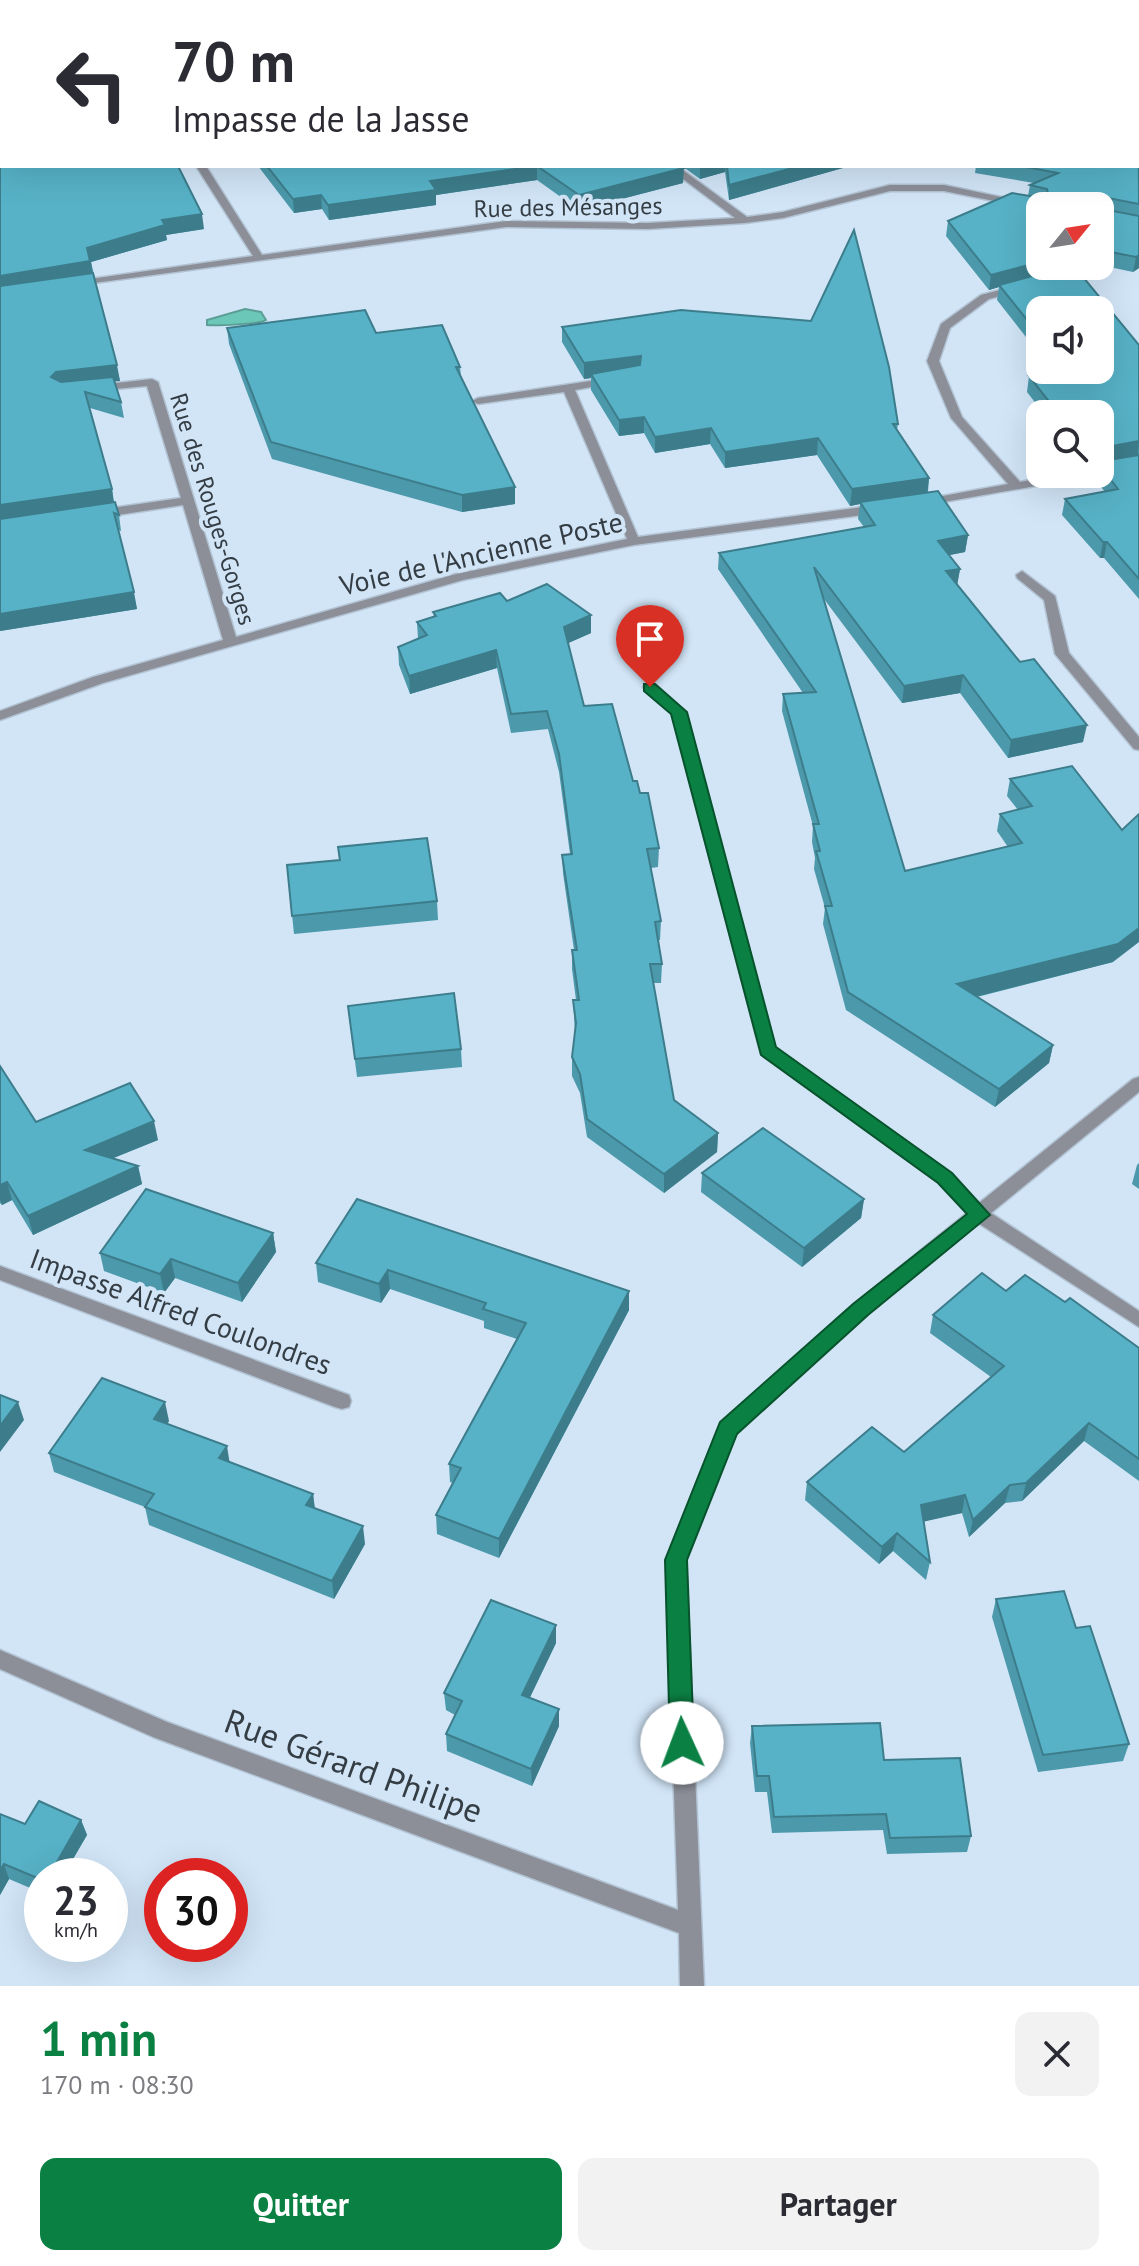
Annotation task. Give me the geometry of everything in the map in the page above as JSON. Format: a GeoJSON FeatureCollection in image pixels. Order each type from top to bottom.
{"type":"FeatureCollection","features":[{"type":"Feature","properties":{"kind":"street"},"geometry":{"type":"LineString","coordinates":[[202,168],[259,258]]}},
{"type":"Feature","properties":{"kind":"street"},"geometry":{"type":"LineString","coordinates":[[674,168],[745,220]]}},
{"type":"Feature","properties":{"kind":"street","name":"Rue des Mésanges"},"geometry":{"type":"LineString","coordinates":[[61,286],[506,224],[648,226],[745,220],[783,215],[877,190],[917,186],[1026,205]]}},
{"type":"Feature","properties":{"kind":"street"},"geometry":{"type":"LineString","coordinates":[[1017,486],[957,418],[933,361],[945,326],[985,297],[1029,285]]}},
{"type":"Feature","properties":{"kind":"street"},"geometry":{"type":"LineString","coordinates":[[478,401],[622,379]]}},
{"type":"Feature","properties":{"kind":"street","name":"Rue des Rouges-Gorges"},"geometry":{"type":"LineString","coordinates":[[78,390],[152,382],[231,643]]}},
{"type":"Feature","properties":{"kind":"street"},"geometry":{"type":"LineString","coordinates":[[568,388],[634,541]]}},
{"type":"Feature","properties":{"kind":"street"},"geometry":{"type":"LineString","coordinates":[[910,505],[1026,484]]}},
{"type":"Feature","properties":{"kind":"street"},"geometry":{"type":"LineString","coordinates":[[78,517],[187,501]]}},
{"type":"Feature","properties":{"kind":"street","name":"Voie de l'Ancienne Poste"},"geometry":{"type":"LineString","coordinates":[[0,716],[98,680],[461,577],[634,541],[896,507]]}},
{"type":"Feature","properties":{"kind":"street"},"geometry":{"type":"LineString","coordinates":[[1022,575],[1050,599],[1062,654],[1139,746]]}},
{"type":"Feature","properties":{"kind":"street"},"geometry":{"type":"LineString","coordinates":[[650,687],[679,712],[767,1050],[945,1178],[980,1215],[1139,1320]]}},
{"type":"Feature","properties":{"kind":"street"},"geometry":{"type":"LineString","coordinates":[[692,1986],[676,1560],[728,1429],[860,1309],[980,1215],[1139,1083]]}},
{"type":"Feature","properties":{"kind":"street","name":"Impasse Alfred Coulondres"},"geometry":{"type":"LineString","coordinates":[[0,1273],[342,1401]]}},
{"type":"Feature","properties":{"kind":"street","name":"Rue Gérard Philipe"},"geometry":{"type":"LineString","coordinates":[[0,1659],[161,1730],[688,1925]]}},
{"type":"Feature","properties":{"kind":"shaded area"},"geometry":{"type":"Polygon","coordinates":[[[245,309],[261,312],[266,320],[207,325],[207,320],[245,309]]]}},
{"type":"Feature","properties":{"kind":"building"},"geometry":{"type":"Polygon","coordinates":[[[0,168],[179,168],[202,214],[162,220],[165,225],[87,248],[90,261],[0,276],[0,168]]]}},
{"type":"Feature","properties":{"kind":"building"},"geometry":{"type":"Polygon","coordinates":[[[269,168],[523,168],[430,181],[436,190],[328,205],[321,195],[293,199],[269,168]]]}},
{"type":"Feature","properties":{"kind":"building"},"geometry":{"type":"Polygon","coordinates":[[[540,168],[684,168],[579,195],[540,168]]]}},
{"type":"Feature","properties":{"kind":"building"},"geometry":{"type":"Polygon","coordinates":[[[727,168],[793,168],[729,185],[727,168]]]}},
{"type":"Feature","properties":{"kind":"building"},"geometry":{"type":"Polygon","coordinates":[[[1032,168],[1139,168],[1139,204],[1114,199],[1114,192],[1048,192],[1047,189],[1030,185],[1058,173],[1032,168]]]}},
{"type":"Feature","properties":{"kind":"building"},"geometry":{"type":"Polygon","coordinates":[[[1012,193],[1026,195],[1026,266],[991,275],[948,221],[1012,193]]]}},
{"type":"Feature","properties":{"kind":"building"},"geometry":{"type":"Polygon","coordinates":[[[1114,211],[1139,216],[1139,255],[1114,253],[1114,211]]]}},
{"type":"Feature","properties":{"kind":"building"},"geometry":{"type":"Polygon","coordinates":[[[854,230],[889,367],[898,424],[893,424],[929,478],[852,489],[818,438],[725,452],[711,428],[655,437],[644,417],[619,420],[591,374],[640,365],[641,356],[584,363],[562,327],[681,310],[811,321],[854,230]]]}},
{"type":"Feature","properties":{"kind":"building"},"geometry":{"type":"Polygon","coordinates":[[[93,273],[117,365],[56,372],[51,377],[61,382],[113,377],[121,402],[85,392],[112,489],[0,505],[0,286],[93,273]]]}},
{"type":"Feature","properties":{"kind":"building"},"geometry":{"type":"Polygon","coordinates":[[[1026,278],[1086,280],[1099,296],[1026,296],[1026,319],[999,285],[1026,278]]]}},
{"type":"Feature","properties":{"kind":"building"},"geometry":{"type":"Polygon","coordinates":[[[365,310],[376,333],[442,325],[460,367],[456,367],[515,487],[462,495],[271,442],[227,328],[365,310]]]}},
{"type":"Feature","properties":{"kind":"building"},"geometry":{"type":"Polygon","coordinates":[[[1114,315],[1139,345],[1139,441],[1114,446],[1114,400],[1048,400],[1035,384],[1114,384],[1114,315]]]}},
{"type":"Feature","properties":{"kind":"building"},"geometry":{"type":"Polygon","coordinates":[[[1139,455],[1139,579],[1065,499],[1118,489],[1114,484],[1114,459],[1139,455]]]}},
{"type":"Feature","properties":{"kind":"building"},"geometry":{"type":"Polygon","coordinates":[[[938,491],[968,535],[938,541],[960,569],[946,571],[1020,662],[1034,659],[1087,725],[1011,740],[963,675],[904,686],[814,567],[905,871],[1022,843],[1000,814],[1032,806],[1010,779],[1072,766],[1122,830],[1139,814],[1139,928],[1118,944],[957,984],[1053,1045],[999,1089],[848,992],[825,906],[832,906],[816,851],[820,851],[813,824],[819,824],[783,694],[816,692],[719,553],[875,525],[860,502],[938,491]]]}},
{"type":"Feature","properties":{"kind":"building"},"geometry":{"type":"Polygon","coordinates":[[[115,502],[119,515],[114,513],[134,592],[0,614],[0,519],[115,502]]]}},
{"type":"Feature","properties":{"kind":"building"},"geometry":{"type":"Polygon","coordinates":[[[547,584],[591,615],[564,627],[584,706],[612,704],[633,781],[637,781],[640,793],[648,793],[659,848],[647,849],[661,921],[655,922],[662,964],[650,964],[674,1100],[718,1133],[664,1174],[587,1119],[580,1074],[572,1057],[576,1023],[573,1000],[579,1000],[572,950],[577,950],[562,855],[572,854],[559,754],[547,711],[511,714],[496,650],[409,676],[398,647],[427,635],[417,622],[436,616],[433,612],[500,593],[507,601],[547,584]]]}},
{"type":"Feature","properties":{"kind":"building"},"geometry":{"type":"Polygon","coordinates":[[[427,838],[437,901],[292,916],[287,865],[340,860],[338,847],[427,838]]]}},
{"type":"Feature","properties":{"kind":"building"},"geometry":{"type":"Polygon","coordinates":[[[454,993],[461,1049],[355,1059],[348,1006],[454,993]]]}},
{"type":"Feature","properties":{"kind":"building"},"geometry":{"type":"Polygon","coordinates":[[[0,1066],[36,1122],[130,1083],[154,1121],[85,1150],[138,1166],[28,1216],[7,1182],[0,1185],[0,1066]]]}},
{"type":"Feature","properties":{"kind":"building"},"geometry":{"type":"Polygon","coordinates":[[[763,1128],[864,1199],[804,1248],[702,1173],[763,1128]]]}},
{"type":"Feature","properties":{"kind":"building"},"geometry":{"type":"Polygon","coordinates":[[[146,1189],[273,1233],[238,1283],[171,1259],[160,1274],[100,1253],[146,1189]]]}},
{"type":"Feature","properties":{"kind":"building"},"geometry":{"type":"Polygon","coordinates":[[[357,1199],[629,1291],[499,1539],[436,1515],[461,1468],[449,1464],[526,1323],[483,1309],[486,1303],[388,1270],[379,1284],[316,1263],[357,1199]]]}},
{"type":"Feature","properties":{"kind":"building"},"geometry":{"type":"Polygon","coordinates":[[[982,1273],[1006,1291],[1025,1275],[1065,1302],[1070,1298],[1139,1348],[1139,1459],[1089,1423],[1026,1483],[1010,1485],[973,1520],[965,1495],[921,1505],[930,1562],[897,1533],[882,1547],[807,1482],[872,1427],[904,1452],[1004,1366],[933,1315],[982,1273]]]}},
{"type":"Feature","properties":{"kind":"building"},"geometry":{"type":"Polygon","coordinates":[[[102,1378],[165,1402],[154,1419],[227,1446],[219,1458],[313,1494],[306,1505],[363,1526],[332,1581],[145,1507],[154,1494],[49,1453],[102,1378]]]}},
{"type":"Feature","properties":{"kind":"building"},"geometry":{"type":"Polygon","coordinates":[[[0,1395],[18,1402],[0,1426],[0,1395]]]}},
{"type":"Feature","properties":{"kind":"building"},"geometry":{"type":"Polygon","coordinates":[[[1064,1591],[1076,1628],[1090,1626],[1129,1744],[1043,1755],[996,1599],[1064,1591]]]}},
{"type":"Feature","properties":{"kind":"building"},"geometry":{"type":"Polygon","coordinates":[[[491,1600],[556,1625],[522,1695],[559,1709],[531,1769],[446,1734],[462,1701],[444,1693],[491,1600]]]}},
{"type":"Feature","properties":{"kind":"building"},"geometry":{"type":"Polygon","coordinates":[[[880,1723],[884,1760],[960,1758],[971,1836],[890,1838],[886,1814],[774,1817],[769,1776],[757,1776],[752,1726],[880,1723]]]}},
{"type":"Feature","properties":{"kind":"building"},"geometry":{"type":"Polygon","coordinates":[[[39,1801],[81,1820],[59,1858],[24,1858],[24,1872],[4,1864],[0,1870],[0,1814],[25,1824],[39,1801]]]}},
{"type":"Feature","properties":{"kind":"route"},"geometry":{"type":"LineString","coordinates":[[650,687],[679,712],[767,1050],[945,1178],[980,1215],[860,1309],[728,1429],[676,1560],[682,1743]]}}]}
